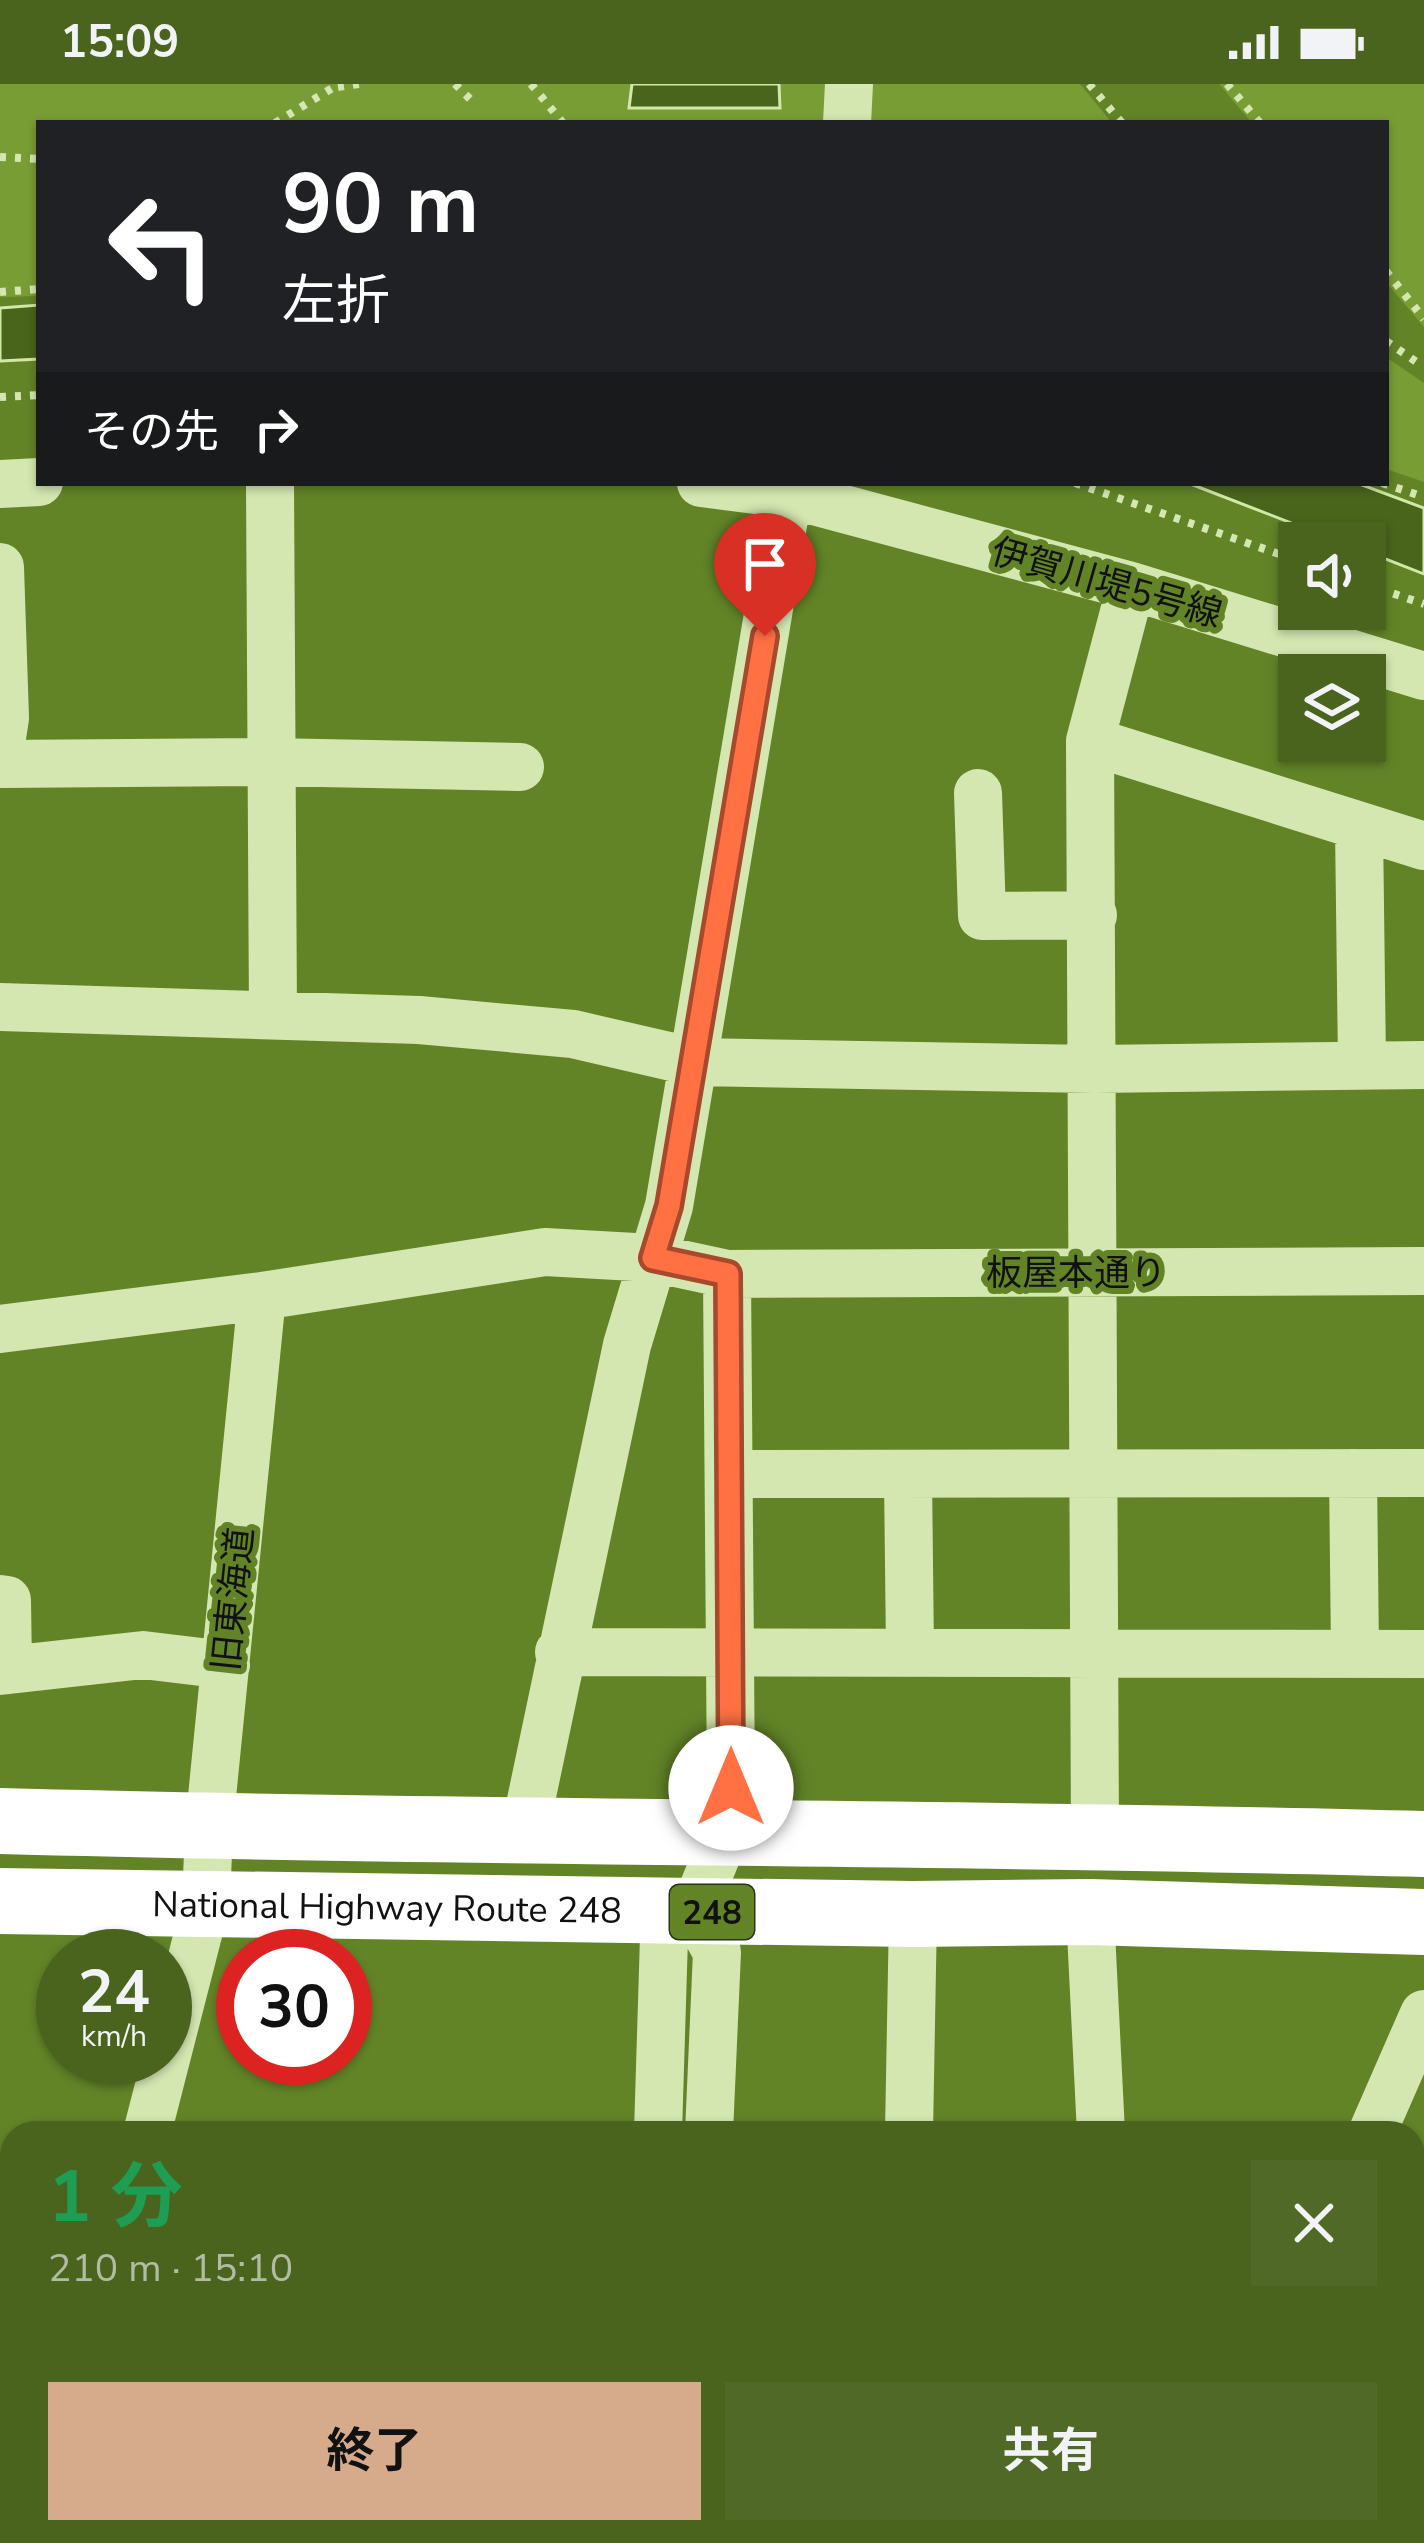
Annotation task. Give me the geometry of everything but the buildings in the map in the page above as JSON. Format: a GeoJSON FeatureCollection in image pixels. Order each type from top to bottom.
{"type":"FeatureCollection","features":[{"type":"Feature","properties":{"kind":"highway","name":"248"},"geometry":{"type":"LineString","coordinates":[[0,1821],[1095,1835],[1424,1844]]}},
{"type":"Feature","properties":{"kind":"highway","name":"National Highway Route 248"},"geometry":{"type":"LineString","coordinates":[[0,1901],[913,1914],[1090,1912],[1424,1922]]}},
{"type":"Feature","properties":{"kind":"street"},"geometry":{"type":"LineString","coordinates":[[847,120],[849,84]]}},
{"type":"Feature","properties":{"kind":"street"},"geometry":{"type":"LineString","coordinates":[[0,484],[36,482]]}},
{"type":"Feature","properties":{"kind":"street"},"geometry":{"type":"LineString","coordinates":[[270,486],[273,1015]]}},
{"type":"Feature","properties":{"kind":"street","name":"伊賀川堤5号線"},"geometry":{"type":"LineString","coordinates":[[754,486],[789,488],[1424,676]]}},
{"type":"Feature","properties":{"kind":"street"},"geometry":{"type":"LineString","coordinates":[[524,1828],[627,1345],[669,1206],[789,488]]}},
{"type":"Feature","properties":{"kind":"street"},"geometry":{"type":"LineString","coordinates":[[0,567],[5,718],[0,750]]}},
{"type":"Feature","properties":{"kind":"street"},"geometry":{"type":"LineString","coordinates":[[1095,1835],[1090,741],[1130,586]]}},
{"type":"Feature","properties":{"kind":"street"},"geometry":{"type":"LineString","coordinates":[[1090,741],[1424,846]]}},
{"type":"Feature","properties":{"kind":"street"},"geometry":{"type":"LineString","coordinates":[[0,764],[520,767]]}},
{"type":"Feature","properties":{"kind":"street"},"geometry":{"type":"LineString","coordinates":[[978,793],[982,916],[1093,915]]}},
{"type":"Feature","properties":{"kind":"street"},"geometry":{"type":"LineString","coordinates":[[1359,827],[1362,1064]]}},
{"type":"Feature","properties":{"kind":"street"},"geometry":{"type":"LineString","coordinates":[[0,1007],[419,1020],[573,1034],[694,1061],[1094,1069],[1424,1065]]}},
{"type":"Feature","properties":{"kind":"street"},"geometry":{"type":"LineString","coordinates":[[0,1329],[262,1296],[545,1252],[653,1258]]}},
{"type":"Feature","properties":{"kind":"street","name":"板屋本通り"},"geometry":{"type":"LineString","coordinates":[[653,1258],[728,1274],[1424,1271]]}},
{"type":"Feature","properties":{"kind":"street"},"geometry":{"type":"LineString","coordinates":[[658,2121],[664,1937],[694,1911],[726,1832],[731,1788],[728,1274]]}},
{"type":"Feature","properties":{"kind":"street","name":"旧東海道"},"geometry":{"type":"LineString","coordinates":[[150,2121],[206,1903],[209,1827],[262,1296]]}},
{"type":"Feature","properties":{"kind":"street"},"geometry":{"type":"LineString","coordinates":[[1353,1473],[1355,1653]]}},
{"type":"Feature","properties":{"kind":"street"},"geometry":{"type":"LineString","coordinates":[[729,1474],[1424,1473]]}},
{"type":"Feature","properties":{"kind":"street"},"geometry":{"type":"LineString","coordinates":[[908,1476],[910,1652]]}},
{"type":"Feature","properties":{"kind":"street"},"geometry":{"type":"LineString","coordinates":[[0,1599],[8,1600],[4,1671],[143,1655],[226,1665]]}},
{"type":"Feature","properties":{"kind":"street"},"geometry":{"type":"LineString","coordinates":[[559,1652],[1424,1654]]}},
{"type":"Feature","properties":{"kind":"street"},"geometry":{"type":"LineString","coordinates":[[694,1911],[717,1952],[710,2121]]}},
{"type":"Feature","properties":{"kind":"street"},"geometry":{"type":"LineString","coordinates":[[1090,1912],[1100,2121]]}},
{"type":"Feature","properties":{"kind":"street"},"geometry":{"type":"LineString","coordinates":[[908,2121],[913,1914]]}},
{"type":"Feature","properties":{"kind":"street"},"geometry":{"type":"LineString","coordinates":[[1377,2121],[1424,2014]]}},
{"type":"Feature","properties":{"kind":"path"},"geometry":{"type":"LineString","coordinates":[[279,120],[335,86],[358,84]]}},
{"type":"Feature","properties":{"kind":"path"},"geometry":{"type":"LineString","coordinates":[[455,84],[472,102]]}},
{"type":"Feature","properties":{"kind":"path"},"geometry":{"type":"LineString","coordinates":[[531,84],[561,120]]}},
{"type":"Feature","properties":{"kind":"path"},"geometry":{"type":"LineString","coordinates":[[1089,84],[1119,120]]}},
{"type":"Feature","properties":{"kind":"path"},"geometry":{"type":"LineString","coordinates":[[1227,84],[1257,120]]}},
{"type":"Feature","properties":{"kind":"path"},"geometry":{"type":"LineString","coordinates":[[0,157],[36,159]]}},
{"type":"Feature","properties":{"kind":"path"},"geometry":{"type":"LineString","coordinates":[[1389,275],[1424,320]]}},
{"type":"Feature","properties":{"kind":"path"},"geometry":{"type":"LineString","coordinates":[[0,292],[36,289]]}},
{"type":"Feature","properties":{"kind":"path"},"geometry":{"type":"LineString","coordinates":[[1389,343],[1418,363],[1424,362]]}},
{"type":"Feature","properties":{"kind":"path"},"geometry":{"type":"LineString","coordinates":[[0,397],[36,395]]}},
{"type":"Feature","properties":{"kind":"path"},"geometry":{"type":"LineString","coordinates":[[1389,485],[1424,497]]}},
{"type":"Feature","properties":{"kind":"path"},"geometry":{"type":"LineString","coordinates":[[1084,486],[1278,554]]}},
{"type":"Feature","properties":{"kind":"path"},"geometry":{"type":"LineString","coordinates":[[1386,591],[1424,604]]}},
{"type":"Feature","properties":{"kind":"shaded area"},"geometry":{"type":"Polygon","coordinates":[[[0,84],[1080,84],[1110,120],[36,120],[36,296],[0,297],[0,84]]]}},
{"type":"Feature","properties":{"kind":"shaded area"},"geometry":{"type":"Polygon","coordinates":[[[632,84],[779,84],[780,108],[629,108],[632,84]]]}},
{"type":"Feature","properties":{"kind":"shaded area"},"geometry":{"type":"Polygon","coordinates":[[[1219,84],[1424,84],[1424,327],[1389,286],[1389,120],[1249,120],[1219,84]]]}},
{"type":"Feature","properties":{"kind":"shaded area"},"geometry":{"type":"Polygon","coordinates":[[[36,305],[36,359],[0,361],[0,308],[36,305]]]}},
{"type":"Feature","properties":{"kind":"shaded area"},"geometry":{"type":"Polygon","coordinates":[[[1389,359],[1424,383],[1424,482],[1389,470],[1389,359]]]}},
{"type":"Feature","properties":{"kind":"shaded area"},"geometry":{"type":"Polygon","coordinates":[[[1196,486],[1365,486],[1424,508],[1424,574],[1386,559],[1386,522],[1289,522],[1196,486]]]}},
{"type":"Feature","properties":{"kind":"route"},"geometry":{"type":"LineString","coordinates":[[731,1788],[728,1274],[653,1258],[669,1206],[765,636]]}}]}
